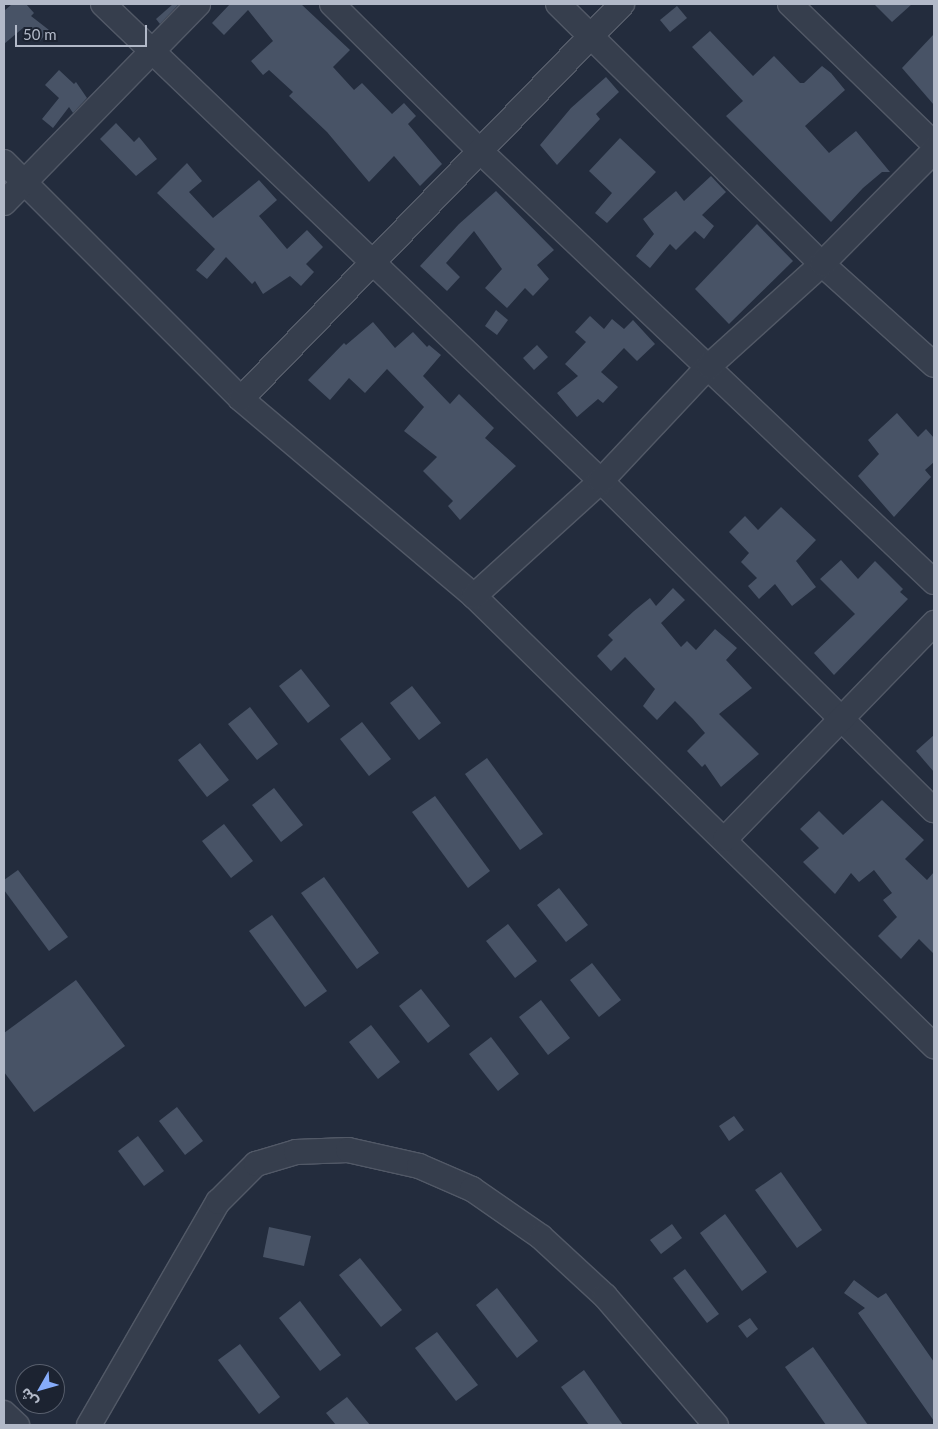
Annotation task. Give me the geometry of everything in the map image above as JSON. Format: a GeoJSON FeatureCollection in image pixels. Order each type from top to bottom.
{"type":"FeatureCollection","features":[{"type":"Feature","properties":{"kind":"street"},"geometry":{"type":"LineString","coordinates":[[103,4],[601,480],[934,810]]}},
{"type":"Feature","properties":{"kind":"street"},"geometry":{"type":"LineString","coordinates":[[4,203],[198,4]]}},
{"type":"Feature","properties":{"kind":"street"},"geometry":{"type":"LineString","coordinates":[[332,4],[480,151],[709,366],[934,582]]}},
{"type":"Feature","properties":{"kind":"street"},"geometry":{"type":"LineString","coordinates":[[558,4],[822,264],[934,365]]}},
{"type":"Feature","properties":{"kind":"street"},"geometry":{"type":"LineString","coordinates":[[241,399],[622,4]]}},
{"type":"Feature","properties":{"kind":"street"},"geometry":{"type":"LineString","coordinates":[[790,4],[934,144]]}},
{"type":"Feature","properties":{"kind":"street"},"geometry":{"type":"LineString","coordinates":[[474,596],[601,480],[709,366],[822,264],[934,151]]}},
{"type":"Feature","properties":{"kind":"street"},"geometry":{"type":"LineString","coordinates":[[4,162],[241,399],[474,596],[934,1046]]}},
{"type":"Feature","properties":{"kind":"street"},"geometry":{"type":"LineString","coordinates":[[724,839],[934,623]]}},
{"type":"Feature","properties":{"kind":"street"},"geometry":{"type":"LineString","coordinates":[[89,1425],[218,1202],[256,1164],[296,1152],[348,1150],[419,1166],[472,1189],[541,1237],[605,1296],[716,1425]]}},
{"type":"Feature","properties":{"kind":"street"},"geometry":{"type":"LineString","coordinates":[[4,1413],[17,1425]]}},
{"type":"Feature","properties":{"kind":"building"},"geometry":{"type":"Polygon","coordinates":[[[12,4],[26,4],[34,13],[31,16],[49,30],[40,41],[23,28],[4,44],[4,11],[12,4]]]}},
{"type":"Feature","properties":{"kind":"building"},"geometry":{"type":"Polygon","coordinates":[[[173,4],[179,4],[160,24],[156,19],[173,4]]]}},
{"type":"Feature","properties":{"kind":"building"},"geometry":{"type":"Polygon","coordinates":[[[230,4],[301,4],[350,50],[333,67],[354,90],[362,83],[392,114],[404,103],[416,116],[408,124],[442,164],[420,186],[394,156],[369,182],[327,132],[289,96],[293,92],[269,70],[263,75],[251,61],[273,41],[248,10],[224,35],[212,23],[230,4]]]}},
{"type":"Feature","properties":{"kind":"building"},"geometry":{"type":"Polygon","coordinates":[[[874,4],[912,4],[892,22],[874,4]]]}},
{"type":"Feature","properties":{"kind":"building"},"geometry":{"type":"Polygon","coordinates":[[[677,6],[687,18],[670,32],[660,20],[677,6]]]}},
{"type":"Feature","properties":{"kind":"building"},"geometry":{"type":"Polygon","coordinates":[[[710,31],[753,76],[774,56],[800,83],[804,83],[822,66],[831,73],[845,90],[805,126],[829,153],[856,131],[890,172],[882,172],[863,188],[831,222],[726,116],[743,101],[692,47],[710,31]]]}},
{"type":"Feature","properties":{"kind":"building"},"geometry":{"type":"Polygon","coordinates":[[[934,34],[934,105],[902,68],[934,34]]]}},
{"type":"Feature","properties":{"kind":"building"},"geometry":{"type":"Polygon","coordinates":[[[59,70],[74,84],[76,82],[87,98],[73,113],[69,107],[53,128],[42,119],[59,98],[45,85],[59,70]]]}},
{"type":"Feature","properties":{"kind":"building"},"geometry":{"type":"Polygon","coordinates":[[[606,77],[619,92],[596,114],[600,119],[557,165],[540,145],[571,108],[606,77]]]}},
{"type":"Feature","properties":{"kind":"building"},"geometry":{"type":"Polygon","coordinates":[[[116,123],[134,142],[139,137],[157,159],[136,176],[100,139],[116,123]]]}},
{"type":"Feature","properties":{"kind":"building"},"geometry":{"type":"Polygon","coordinates":[[[620,138],[656,172],[607,223],[595,213],[612,193],[589,171],[620,138]]]}},
{"type":"Feature","properties":{"kind":"building"},"geometry":{"type":"Polygon","coordinates":[[[187,163],[202,181],[189,192],[213,218],[259,180],[277,200],[259,216],[287,249],[307,230],[323,247],[306,264],[314,272],[301,286],[290,276],[263,294],[255,281],[252,284],[226,257],[207,279],[196,270],[215,249],[157,193],[187,163]]]}},
{"type":"Feature","properties":{"kind":"building"},"geometry":{"type":"Polygon","coordinates":[[[711,176],[726,192],[702,215],[714,226],[704,239],[695,231],[676,250],[670,244],[650,268],[636,256],[654,234],[643,219],[676,191],[684,201],[711,176]]]}},
{"type":"Feature","properties":{"kind":"building"},"geometry":{"type":"Polygon","coordinates":[[[496,191],[554,250],[537,265],[549,279],[533,296],[525,288],[507,308],[485,288],[502,269],[474,231],[446,263],[460,277],[447,291],[420,266],[459,224],[496,191]]]}},
{"type":"Feature","properties":{"kind":"building"},"geometry":{"type":"Polygon","coordinates":[[[757,224],[793,261],[729,324],[695,289],[757,224]]]}},
{"type":"Feature","properties":{"kind":"building"},"geometry":{"type":"Polygon","coordinates":[[[496,310],[508,320],[497,335],[485,326],[496,310]]]}},
{"type":"Feature","properties":{"kind":"building"},"geometry":{"type":"Polygon","coordinates":[[[590,316],[604,329],[612,319],[624,329],[633,320],[655,344],[637,361],[624,348],[601,372],[618,387],[603,403],[598,399],[577,417],[557,393],[578,376],[565,364],[586,342],[575,332],[590,316]]]}},
{"type":"Feature","properties":{"kind":"building"},"geometry":{"type":"Polygon","coordinates":[[[373,322],[395,348],[413,332],[427,347],[429,345],[441,355],[423,376],[450,404],[459,394],[494,428],[485,438],[516,466],[460,520],[448,506],[453,501],[423,471],[437,457],[404,431],[424,407],[387,369],[365,393],[349,378],[330,400],[308,380],[344,343],[346,345],[373,322]]]}},
{"type":"Feature","properties":{"kind":"building"},"geometry":{"type":"Polygon","coordinates":[[[537,345],[548,357],[534,370],[523,358],[537,345]]]}},
{"type":"Feature","properties":{"kind":"building"},"geometry":{"type":"Polygon","coordinates":[[[897,413],[918,437],[926,429],[934,438],[934,462],[925,470],[931,477],[894,517],[858,476],[879,454],[868,440],[897,413]]]}},
{"type":"Feature","properties":{"kind":"building"},"geometry":{"type":"Polygon","coordinates":[[[781,507],[816,540],[796,561],[816,587],[792,606],[775,584],[759,599],[748,586],[757,578],[741,562],[749,553],[729,532],[745,516],[758,530],[781,507]]]}},
{"type":"Feature","properties":{"kind":"building"},"geometry":{"type":"Polygon","coordinates":[[[841,560],[858,579],[875,561],[903,589],[900,592],[908,599],[834,675],[814,653],[855,614],[820,579],[841,560]]]}},
{"type":"Feature","properties":{"kind":"building"},"geometry":{"type":"Polygon","coordinates":[[[673,588],[685,600],[661,623],[681,647],[687,641],[696,650],[715,629],[737,648],[726,660],[752,688],[719,714],[759,754],[721,787],[705,764],[702,767],[687,751],[705,733],[693,719],[675,701],[657,720],[643,706],[655,689],[625,657],[611,671],[597,656],[613,640],[608,635],[634,611],[650,598],[656,606],[673,588]]]}},
{"type":"Feature","properties":{"kind":"building"},"geometry":{"type":"Polygon","coordinates":[[[301,669],[330,706],[308,723],[279,686],[301,669]]]}},
{"type":"Feature","properties":{"kind":"building"},"geometry":{"type":"Polygon","coordinates":[[[412,686],[441,723],[419,740],[390,703],[412,686]]]}},
{"type":"Feature","properties":{"kind":"building"},"geometry":{"type":"Polygon","coordinates":[[[250,707],[278,744],[257,760],[228,724],[250,707]]]}},
{"type":"Feature","properties":{"kind":"building"},"geometry":{"type":"Polygon","coordinates":[[[362,722],[391,759],[369,776],[340,739],[362,722]]]}},
{"type":"Feature","properties":{"kind":"building"},"geometry":{"type":"Polygon","coordinates":[[[934,735],[934,772],[916,751],[934,735]]]}},
{"type":"Feature","properties":{"kind":"building"},"geometry":{"type":"Polygon","coordinates":[[[200,743],[229,780],[207,797],[178,760],[200,743]]]}},
{"type":"Feature","properties":{"kind":"building"},"geometry":{"type":"Polygon","coordinates":[[[487,758],[543,834],[520,850],[465,774],[487,758]]]}},
{"type":"Feature","properties":{"kind":"building"},"geometry":{"type":"Polygon","coordinates":[[[274,788],[303,825],[281,842],[252,805],[274,788]]]}},
{"type":"Feature","properties":{"kind":"building"},"geometry":{"type":"Polygon","coordinates":[[[435,796],[490,871],[468,888],[412,812],[435,796]]]}},
{"type":"Feature","properties":{"kind":"building"},"geometry":{"type":"Polygon","coordinates":[[[882,800],[924,840],[905,859],[927,880],[934,872],[934,954],[919,939],[901,959],[878,936],[897,917],[883,900],[892,893],[874,870],[859,882],[851,873],[835,894],[803,862],[819,848],[800,829],[819,811],[843,835],[882,800]]]}},
{"type":"Feature","properties":{"kind":"building"},"geometry":{"type":"Polygon","coordinates":[[[224,824],[253,861],[231,878],[202,841],[224,824]]]}},
{"type":"Feature","properties":{"kind":"building"},"geometry":{"type":"Polygon","coordinates":[[[18,870],[68,937],[49,951],[4,890],[4,880],[18,870]]]}},
{"type":"Feature","properties":{"kind":"building"},"geometry":{"type":"Polygon","coordinates":[[[324,877],[379,953],[357,969],[301,893],[324,877]]]}},
{"type":"Feature","properties":{"kind":"building"},"geometry":{"type":"Polygon","coordinates":[[[559,888],[588,925],[566,942],[537,905],[559,888]]]}},
{"type":"Feature","properties":{"kind":"building"},"geometry":{"type":"Polygon","coordinates":[[[272,915],[327,991],[305,1007],[249,931],[272,915]]]}},
{"type":"Feature","properties":{"kind":"building"},"geometry":{"type":"Polygon","coordinates":[[[508,924],[537,961],[515,978],[486,941],[508,924]]]}},
{"type":"Feature","properties":{"kind":"building"},"geometry":{"type":"Polygon","coordinates":[[[592,963],[621,1000],[599,1017],[570,980],[592,963]]]}},
{"type":"Feature","properties":{"kind":"building"},"geometry":{"type":"Polygon","coordinates":[[[76,980],[125,1046],[34,1112],[4,1072],[4,1033],[76,980]]]}},
{"type":"Feature","properties":{"kind":"building"},"geometry":{"type":"Polygon","coordinates":[[[421,989],[450,1026],[428,1043],[399,1006],[421,989]]]}},
{"type":"Feature","properties":{"kind":"building"},"geometry":{"type":"Polygon","coordinates":[[[541,1000],[570,1038],[548,1055],[519,1017],[541,1000]]]}},
{"type":"Feature","properties":{"kind":"building"},"geometry":{"type":"Polygon","coordinates":[[[371,1025],[400,1062],[378,1079],[349,1042],[371,1025]]]}},
{"type":"Feature","properties":{"kind":"building"},"geometry":{"type":"Polygon","coordinates":[[[491,1037],[519,1074],[498,1091],[469,1054],[491,1037]]]}},
{"type":"Feature","properties":{"kind":"building"},"geometry":{"type":"Polygon","coordinates":[[[177,1107],[203,1141],[185,1155],[159,1121],[177,1107]]]}},
{"type":"Feature","properties":{"kind":"building"},"geometry":{"type":"Polygon","coordinates":[[[734,1116],[744,1130],[729,1141],[719,1126],[734,1116]]]}},
{"type":"Feature","properties":{"kind":"building"},"geometry":{"type":"Polygon","coordinates":[[[138,1136],[164,1171],[144,1186],[118,1151],[138,1136]]]}},
{"type":"Feature","properties":{"kind":"building"},"geometry":{"type":"Polygon","coordinates":[[[781,1172],[822,1230],[797,1248],[755,1190],[781,1172]]]}},
{"type":"Feature","properties":{"kind":"building"},"geometry":{"type":"Polygon","coordinates":[[[725,1214],[767,1272],[742,1291],[700,1233],[725,1214]]]}},
{"type":"Feature","properties":{"kind":"building"},"geometry":{"type":"Polygon","coordinates":[[[672,1224],[682,1238],[661,1254],[650,1240],[672,1224]]]}},
{"type":"Feature","properties":{"kind":"building"},"geometry":{"type":"Polygon","coordinates":[[[269,1227],[311,1236],[304,1266],[263,1257],[269,1227]]]}},
{"type":"Feature","properties":{"kind":"building"},"geometry":{"type":"Polygon","coordinates":[[[360,1258],[402,1310],[381,1327],[339,1275],[360,1258]]]}},
{"type":"Feature","properties":{"kind":"building"},"geometry":{"type":"Polygon","coordinates":[[[685,1269],[719,1314],[707,1323],[673,1278],[685,1269]]]}},
{"type":"Feature","properties":{"kind":"building"},"geometry":{"type":"Polygon","coordinates":[[[854,1280],[878,1298],[886,1293],[934,1362],[934,1421],[858,1313],[865,1308],[844,1293],[854,1280]]]}},
{"type":"Feature","properties":{"kind":"building"},"geometry":{"type":"Polygon","coordinates":[[[497,1288],[538,1341],[517,1358],[476,1305],[497,1288]]]}},
{"type":"Feature","properties":{"kind":"building"},"geometry":{"type":"Polygon","coordinates":[[[300,1301],[341,1355],[320,1371],[279,1318],[300,1301]]]}},
{"type":"Feature","properties":{"kind":"building"},"geometry":{"type":"Polygon","coordinates":[[[750,1318],[758,1329],[747,1338],[738,1326],[750,1318]]]}},
{"type":"Feature","properties":{"kind":"building"},"geometry":{"type":"Polygon","coordinates":[[[437,1332],[478,1385],[456,1401],[415,1348],[437,1332]]]}},
{"type":"Feature","properties":{"kind":"building"},"geometry":{"type":"Polygon","coordinates":[[[240,1344],[280,1397],[259,1414],[218,1360],[240,1344]]]}},
{"type":"Feature","properties":{"kind":"building"},"geometry":{"type":"Polygon","coordinates":[[[813,1347],[868,1425],[826,1425],[785,1367],[813,1347]]]}},
{"type":"Feature","properties":{"kind":"building"},"geometry":{"type":"Polygon","coordinates":[[[584,1370],[623,1425],[589,1425],[561,1387],[584,1370]]]}},
{"type":"Feature","properties":{"kind":"building"},"geometry":{"type":"Polygon","coordinates":[[[347,1397],[370,1425],[336,1425],[326,1413],[347,1397]]]}}]}
